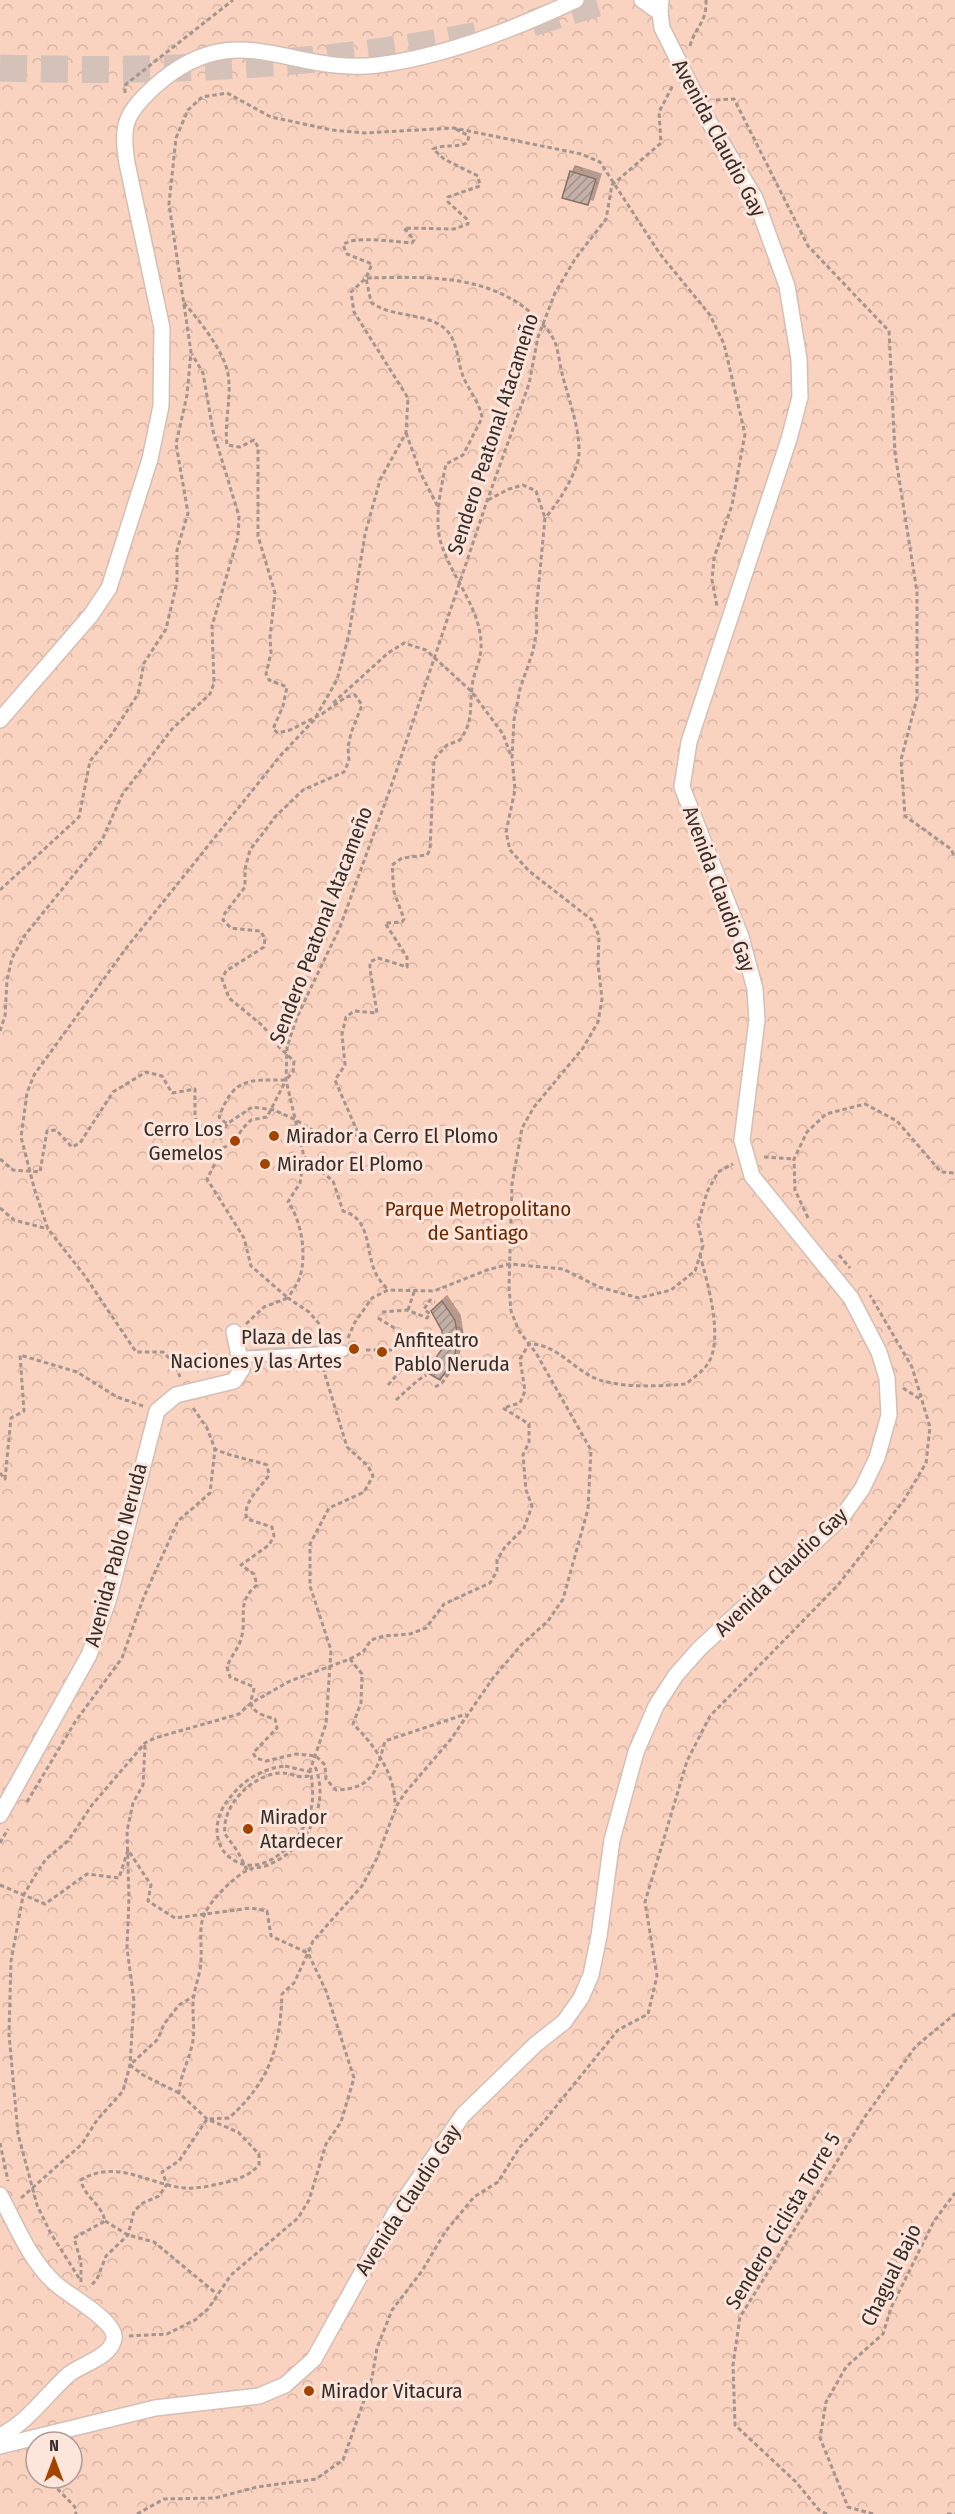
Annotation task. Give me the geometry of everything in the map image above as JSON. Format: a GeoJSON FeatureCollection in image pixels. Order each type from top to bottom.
{"type":"FeatureCollection","features":[{"type":"Feature","properties":{"kind":"street"},"geometry":{"type":"LineString","coordinates":[[0,720],[91,615],[109,588],[150,459],[161,406],[162,328],[127,163],[124,141],[126,119],[169,74],[194,59],[216,51],[255,50],[358,67],[381,64],[444,50],[531,20],[576,0]]}},
{"type":"Feature","properties":{"kind":"street","name":"Avenida Claudio Gay"},"geometry":{"type":"LineString","coordinates":[[0,2446],[156,2408],[259,2396],[285,2385],[314,2359],[395,2213],[463,2115],[536,2044],[564,2022],[581,1998],[591,1975],[599,1936],[612,1840],[636,1752],[656,1706],[676,1675],[700,1648],[842,1517],[862,1489],[877,1458],[889,1415],[887,1378],[879,1352],[865,1324],[851,1298],[771,1203],[752,1176],[742,1140],[757,1020],[755,989],[741,937],[682,787],[688,742],[789,439],[800,397],[799,359],[787,286],[755,198],[708,120],[662,28],[661,7],[642,0]]}},
{"type":"Feature","properties":{"kind":"street"},"geometry":{"type":"LineString","coordinates":[[157,1411],[166,1400],[186,1392],[234,1381],[242,1369],[234,1332]]}},
{"type":"Feature","properties":{"kind":"street"},"geometry":{"type":"LineString","coordinates":[[239,1358],[343,1351]]}},
{"type":"Feature","properties":{"kind":"street","name":"Avenida Pablo Neruda"},"geometry":{"type":"LineString","coordinates":[[6,1818],[89,1655],[109,1598],[157,1411]]}},
{"type":"Feature","properties":{"kind":"street"},"geometry":{"type":"LineString","coordinates":[[0,2436],[18,2427],[70,2373],[104,2353],[113,2342],[114,2336],[110,2325],[68,2295],[41,2268],[7,2192]]}},
{"type":"Feature","properties":{"kind":"path"},"geometry":{"type":"LineString","coordinates":[[612,185],[661,143],[659,112],[682,68],[693,36],[702,26],[707,14],[706,0]]}},
{"type":"Feature","properties":{"kind":"path"},"geometry":{"type":"LineString","coordinates":[[0,890],[79,817],[90,761],[112,734],[138,694],[144,663],[166,629],[177,582],[177,550],[188,513],[176,444],[187,395],[191,352],[169,204],[176,138],[188,110],[202,97],[227,93],[271,117],[332,130],[364,133],[454,128],[581,154],[600,162],[612,185],[660,254],[710,315],[724,344],[736,386],[745,434],[732,505],[714,558],[712,580],[723,638]]}},
{"type":"Feature","properties":{"kind":"path"},"geometry":{"type":"LineString","coordinates":[[699,101],[734,99],[808,246],[889,330],[895,453],[917,592],[917,699],[901,760],[905,816],[951,849],[955,858]]}},
{"type":"Feature","properties":{"kind":"path"},"geometry":{"type":"LineString","coordinates":[[439,508],[421,474],[406,433],[408,398],[354,312],[351,292],[366,278],[372,264],[347,254],[343,245],[346,241],[358,240],[412,243],[414,240],[404,228],[454,229],[468,224],[468,220],[448,202],[448,197],[480,186],[478,176],[444,159],[433,149],[456,148],[467,143],[469,136],[454,128]]}},
{"type":"Feature","properties":{"kind":"path","name":"Sendero Peatonal Atacameño"},"geometry":{"type":"LineString","coordinates":[[288,1298],[298,1281],[302,1237],[297,1214],[288,1202],[300,1183],[304,1157],[286,1080],[285,1053],[297,1017],[340,927],[393,781],[487,501],[530,384],[543,325],[555,293],[575,259],[606,219],[612,185]]}},
{"type":"Feature","properties":{"kind":"path"},"geometry":{"type":"LineString","coordinates":[[366,278],[458,281],[488,289],[514,300],[543,325],[555,342],[573,414],[579,456],[567,484],[545,518]]}},
{"type":"Feature","properties":{"kind":"path"},"geometry":{"type":"LineString","coordinates":[[0,1160],[13,1170],[37,1174],[42,1169],[47,1131],[56,1130],[72,1146],[80,1143],[113,1092],[146,1072],[162,1076],[172,1093],[195,1089],[197,1098],[195,1116],[198,1126],[221,1138],[227,1124],[252,1107],[270,1109],[296,1120],[333,1143],[342,1131],[356,1135],[358,1133],[335,1080],[345,1065],[342,1034],[346,1017],[354,1011],[377,1013],[370,969],[374,959],[378,958],[407,967],[407,957],[385,923],[402,922],[404,919],[394,892],[392,865],[402,858],[427,855],[430,850],[434,759],[447,745],[460,740],[467,730],[472,717],[473,672],[480,662],[482,645],[473,615],[441,545],[439,508],[446,464],[463,455],[482,418],[481,412],[467,386],[459,365],[457,348],[447,330],[430,320],[375,305],[369,297],[366,278]]}},
{"type":"Feature","properties":{"kind":"path"},"geometry":{"type":"LineString","coordinates":[[183,301],[207,329],[228,374],[225,428],[227,445],[240,447],[254,440],[258,447],[258,536],[275,593],[270,637],[271,652],[266,674],[269,680],[287,687],[283,706],[273,729],[278,733],[290,730],[322,714],[346,697],[355,695],[362,705],[348,747],[350,761],[344,772],[303,790],[276,816],[250,850],[245,869],[245,887],[225,913],[223,920],[231,928],[260,931],[265,938],[264,947],[226,971],[222,979],[229,998],[263,1026],[294,1061],[293,1072],[286,1080],[267,1117],[251,1120],[233,1143],[218,1152],[207,1179],[244,1238],[251,1266],[288,1298],[309,1312],[321,1326],[318,1352],[347,1447],[368,1466],[373,1476],[364,1492],[329,1508],[310,1544],[310,1586],[331,1650],[326,1724],[311,1772],[312,1808],[302,1830],[290,1845],[273,1857],[259,1863],[244,1863],[237,1862],[224,1852],[216,1827],[221,1809],[237,1788],[269,1768],[285,1766],[311,1772]]}},
{"type":"Feature","properties":{"kind":"path"},"geometry":{"type":"LineString","coordinates":[[0,1031],[5,1016],[7,980],[12,958],[25,935],[102,840],[122,795],[172,729],[210,694],[214,683],[212,626],[238,537],[239,516],[213,431],[203,374],[191,352]]}},
{"type":"Feature","properties":{"kind":"path"},"geometry":{"type":"LineString","coordinates":[[22,1806],[30,1800],[75,1722],[122,1658],[143,1599],[178,1521],[210,1493],[216,1449],[207,1428],[187,1398],[175,1364],[163,1352],[136,1352],[85,1276],[48,1229],[21,1137],[27,1093],[34,1075],[127,947],[280,756],[316,716],[338,680],[349,634],[365,534],[380,480],[406,433]]}},
{"type":"Feature","properties":{"kind":"path"},"geometry":{"type":"LineString","coordinates":[[207,2119],[229,2118],[258,2090],[280,2030],[282,1994],[294,1983],[313,1941],[362,1886],[376,1860],[395,1810],[405,1793],[451,1739],[466,1714],[493,1678],[522,1644],[548,1621],[563,1599],[588,1509],[591,1450],[530,1344],[519,1331],[511,1311],[510,1264],[512,1184],[522,1128],[534,1107],[583,1048],[598,1022],[603,999],[598,964],[599,936],[592,920],[558,896],[510,850],[507,832],[515,790],[512,758],[520,689],[533,651],[537,629],[536,613],[545,518],[536,491],[523,485],[509,489],[487,501]]}},
{"type":"Feature","properties":{"kind":"path"},"geometry":{"type":"LineString","coordinates":[[322,714],[388,652],[404,643],[426,650],[471,691],[503,734],[512,758]]}},
{"type":"Feature","properties":{"kind":"path"},"geometry":{"type":"LineString","coordinates":[[227,1124],[219,1117],[230,1092],[240,1084],[252,1079],[286,1080]]}},
{"type":"Feature","properties":{"kind":"path"},"geometry":{"type":"LineString","coordinates":[[343,1351],[355,1322],[372,1298],[388,1290],[434,1291],[487,1270],[510,1264],[563,1269],[599,1287],[639,1298],[671,1290],[695,1271],[703,1246],[698,1224],[707,1192],[718,1172],[748,1156],[794,1159],[807,1132],[826,1114],[865,1104],[897,1121],[941,1172],[955,1173]]}},
{"type":"Feature","properties":{"kind":"path"},"geometry":{"type":"LineString","coordinates":[[304,1157],[333,1181],[343,1211],[353,1214],[366,1230],[367,1248],[376,1274],[388,1290]]}},
{"type":"Feature","properties":{"kind":"path"},"geometry":{"type":"LineString","coordinates":[[0,1208],[14,1220],[48,1229]]}},
{"type":"Feature","properties":{"kind":"path"},"geometry":{"type":"LineString","coordinates":[[530,1344],[543,1344],[601,1381],[665,1386],[686,1384],[708,1364],[715,1338],[710,1293],[700,1255]]}},
{"type":"Feature","properties":{"kind":"path"},"geometry":{"type":"LineString","coordinates":[[408,1310],[414,1292]]}},
{"type":"Feature","properties":{"kind":"path"},"geometry":{"type":"LineString","coordinates":[[234,1332],[249,1322],[264,1307],[288,1298]]}},
{"type":"Feature","properties":{"kind":"path"},"geometry":{"type":"LineString","coordinates":[[382,1312],[408,1310],[427,1318],[430,1314],[424,1309],[430,1300],[435,1302]]}},
{"type":"Feature","properties":{"kind":"path"},"geometry":{"type":"LineString","coordinates":[[378,1318],[396,1329]]}},
{"type":"Feature","properties":{"kind":"path"},"geometry":{"type":"LineString","coordinates":[[105,2221],[74,2238],[81,2262],[80,2279],[50,2232],[31,2189],[18,2134],[9,2034],[11,1961],[23,1896],[46,1859],[68,1841],[92,1805],[145,1743],[239,1714],[251,1703],[290,1681],[330,1668],[363,1652],[371,1640],[410,1634],[426,1628],[444,1604],[490,1583],[497,1571],[497,1560],[524,1528],[531,1506],[526,1490],[523,1455],[529,1442],[529,1424],[503,1408],[520,1403],[525,1391],[519,1359],[530,1344]]}},
{"type":"Feature","properties":{"kind":"path"},"geometry":{"type":"LineString","coordinates":[[366,1350],[392,1350]]}},
{"type":"Feature","properties":{"kind":"path"},"geometry":{"type":"LineString","coordinates":[[0,1473],[5,1479],[11,1418],[24,1411],[20,1355],[77,1372],[117,1397],[157,1411]]}},
{"type":"Feature","properties":{"kind":"path"},"geometry":{"type":"LineString","coordinates":[[435,1387],[442,1383],[455,1364]]}},
{"type":"Feature","properties":{"kind":"path"},"geometry":{"type":"LineString","coordinates":[[388,1385],[402,1369]]}},
{"type":"Feature","properties":{"kind":"path"},"geometry":{"type":"LineString","coordinates":[[396,1400],[426,1375]]}},
{"type":"Feature","properties":{"kind":"path"},"geometry":{"type":"LineString","coordinates":[[216,1449],[235,1458],[251,1460],[267,1466],[269,1475],[249,1501],[245,1514],[247,1519],[272,1527],[274,1536],[269,1545],[241,1565],[254,1574],[257,1585],[247,1593],[241,1612],[244,1622],[240,1643],[227,1667],[230,1677],[254,1687],[251,1703]]}},
{"type":"Feature","properties":{"kind":"path"},"geometry":{"type":"LineString","coordinates":[[350,1659],[362,1674],[361,1704],[353,1724],[363,1734],[380,1759],[395,1788],[395,1810]]}},
{"type":"Feature","properties":{"kind":"path"},"geometry":{"type":"LineString","coordinates":[[251,1703],[262,1716],[275,1719],[277,1728],[253,1753],[256,1758],[266,1761],[296,1754],[316,1756],[325,1765],[326,1779],[336,1790],[351,1790],[375,1775],[386,1741],[466,1714]]}},
{"type":"Feature","properties":{"kind":"path"},"geometry":{"type":"LineString","coordinates":[[0,2143],[7,2192],[20,2199],[82,2144],[96,2120],[123,2091],[130,2065],[134,2001],[127,1948],[127,1831],[132,1803],[143,1785],[145,1743]]}},
{"type":"Feature","properties":{"kind":"path"},"geometry":{"type":"LineString","coordinates":[[179,2093],[180,2076],[188,2063],[195,2035],[194,1996],[200,1975],[201,1925],[205,1912],[223,1889],[247,1870],[268,1865],[290,1851],[313,1824],[321,1804],[322,1792],[314,1763]]}},
{"type":"Feature","properties":{"kind":"path"},"geometry":{"type":"LineString","coordinates":[[247,1870],[225,1834],[226,1815],[234,1802],[266,1776],[282,1773],[297,1778],[311,1772]]}},
{"type":"Feature","properties":{"kind":"path"},"geometry":{"type":"LineString","coordinates":[[0,1843],[6,1818]]}},
{"type":"Feature","properties":{"kind":"path"},"geometry":{"type":"LineString","coordinates":[[0,1885],[45,1904],[87,1874],[120,1878],[128,1851]]}},
{"type":"Feature","properties":{"kind":"path"},"geometry":{"type":"LineString","coordinates":[[114,2336],[168,2334],[195,2320],[208,2309],[231,2275],[298,2218],[309,2200],[326,2145],[340,2122],[354,2078],[326,1991],[308,1953],[271,1936],[267,1911],[251,1908],[205,1912],[175,1918],[148,1901],[151,1886],[128,1851]]}},
{"type":"Feature","properties":{"kind":"path"},"geometry":{"type":"LineString","coordinates":[[130,2065],[158,2039],[164,2024],[179,2005],[194,1996]]}},
{"type":"Feature","properties":{"kind":"path","name":"Sendero Ciclista Torre 5"},"geometry":{"type":"LineString","coordinates":[[827,2514],[819,2510],[796,2482],[735,2425],[733,2365],[740,2317],[864,2118],[916,2046],[955,2014]]}},
{"type":"Feature","properties":{"kind":"path"},"geometry":{"type":"LineString","coordinates":[[130,2065],[143,2075],[179,2093],[207,2119],[238,2132],[259,2154],[259,2165],[252,2173],[212,2186],[186,2188],[144,2176],[95,2172],[81,2180],[82,2188],[99,2204],[105,2221],[128,2235],[154,2242],[217,2294]]}},
{"type":"Feature","properties":{"kind":"path"},"geometry":{"type":"LineString","coordinates":[[167,2184],[162,2172],[179,2161],[207,2119]]}},
{"type":"Feature","properties":{"kind":"path"},"geometry":{"type":"LineString","coordinates":[[84,2293],[97,2279],[106,2256],[128,2235],[134,2211],[143,2203],[159,2196],[167,2184]]}},
{"type":"Feature","properties":{"kind":"path","name":"Chagual Bajo"},"geometry":{"type":"LineString","coordinates":[[853,2514],[820,2438],[826,2402],[846,2367],[883,2334],[891,2308],[934,2221],[955,2193]]}},
{"type":"Feature","properties":{"kind":"path"},"geometry":{"type":"LineString","coordinates":[[59,2490],[75,2507],[76,2514]]}},
{"type":"Feature","properties":{"kind":"path"},"geometry":{"type":"LineString","coordinates":[[848,2507],[873,2514]]}},
{"type":"Feature","properties":{"kind":"path"},"geometry":{"type":"LineString","coordinates":[[947,2514],[955,2514]]}},
{"type":"Feature","properties":{"kind":"green space","name":"Parque Metropolitano de Santiago"},"geometry":{"type":"Polygon","coordinates":[[[0,0],[955,0],[955,2514],[0,2514],[0,0]]]}},
{"type":"Feature","properties":{"kind":"building"},"geometry":{"type":"Polygon","coordinates":[[[570,171],[596,179],[588,205],[562,198],[570,171]]]}},
{"type":"Feature","properties":{"kind":"building"},"geometry":{"type":"Polygon","coordinates":[[[442,1301],[455,1320],[458,1339],[454,1359],[440,1380],[426,1372],[442,1349],[442,1331],[431,1311],[442,1301]]]}},
{"type":"Feature","properties":{"kind":"tunnel"},"geometry":{"type":"LineString","coordinates":[[532,23],[608,0]]}},
{"type":"Feature","properties":{"kind":"tunnel"},"geometry":{"type":"LineString","coordinates":[[0,68],[122,69],[245,65],[368,53],[488,33]]}},
{"type":"Feature","properties":{"kind":"place","name":"Mirador a Cerro El Plomo"},"geometry":{"type":"Point","coordinates":[274,1136]}},
{"type":"Feature","properties":{"kind":"place","name":"Cerro Los Gemelos"},"geometry":{"type":"Point","coordinates":[235,1141]}},
{"type":"Feature","properties":{"kind":"place","name":"Mirador El Plomo"},"geometry":{"type":"Point","coordinates":[265,1164]}},
{"type":"Feature","properties":{"kind":"place","name":"Plaza de las Naciones y las Artes"},"geometry":{"type":"Point","coordinates":[354,1349]}},
{"type":"Feature","properties":{"kind":"place","name":"Anfiteatro Pablo Neruda"},"geometry":{"type":"Point","coordinates":[382,1352]}},
{"type":"Feature","properties":{"kind":"place","name":"Mirador Atardecer"},"geometry":{"type":"Point","coordinates":[248,1829]}},
{"type":"Feature","properties":{"kind":"place","name":"Mirador Vitacura"},"geometry":{"type":"Point","coordinates":[309,2391]}}]}
